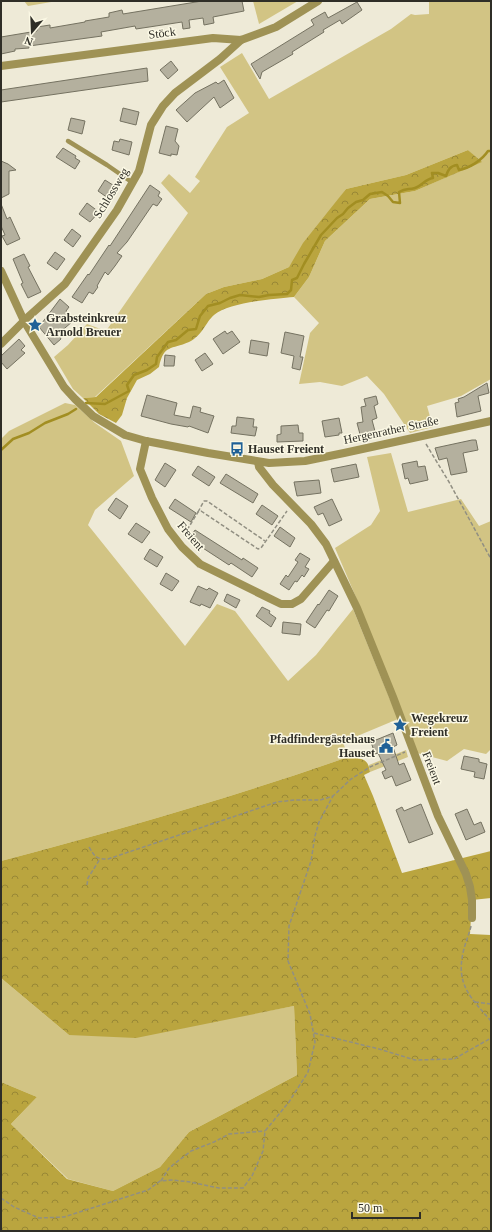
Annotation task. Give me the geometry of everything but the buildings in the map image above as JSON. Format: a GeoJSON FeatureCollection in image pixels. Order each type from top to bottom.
{"type":"FeatureCollection","features":[{"type":"Feature","properties":{"kind":"street","name":"Stöck"},"geometry":{"type":"LineString","coordinates":[[1,66],[213,38],[242,40],[276,27],[318,1]]}},
{"type":"Feature","properties":{"kind":"street","name":"Schlossweg"},"geometry":{"type":"LineString","coordinates":[[1,344],[65,284],[117,210],[133,183],[142,163],[151,126],[163,106],[175,93],[220,59],[242,40]]}},
{"type":"Feature","properties":{"kind":"street","name":"Hergenrather Straße"},"geometry":{"type":"LineString","coordinates":[[1,271],[24,321],[64,387],[93,416],[125,435],[146,441],[258,462],[305,460],[491,421]]}},
{"type":"Feature","properties":{"kind":"street","name":"Freient"},"geometry":{"type":"LineString","coordinates":[[146,441],[140,469],[152,498],[168,529],[179,543],[200,564],[280,604],[292,604],[301,599],[334,561]]}},
{"type":"Feature","properties":{"kind":"street","name":"Freient"},"geometry":{"type":"LineString","coordinates":[[258,462],[259,467],[273,485],[311,524],[326,544],[357,608],[393,696],[438,816],[466,874],[472,900],[472,918]]}},
{"type":"Feature","properties":{"kind":"lane"},"geometry":{"type":"LineString","coordinates":[[68,141],[133,183]]}},
{"type":"Feature","properties":{"kind":"path"},"geometry":{"type":"LineString","coordinates":[[423,436],[434,460],[449,482],[491,559]]}},
{"type":"Feature","properties":{"kind":"path"},"geometry":{"type":"LineString","coordinates":[[179,543],[204,502],[207,501],[265,541]]}},
{"type":"Feature","properties":{"kind":"path"},"geometry":{"type":"LineString","coordinates":[[198,512],[202,511],[258,549],[261,548],[292,505]]}},
{"type":"Feature","properties":{"kind":"path"},"geometry":{"type":"LineString","coordinates":[[160,1182],[173,1180],[219,1188],[243,1188],[252,1176],[263,1151],[265,1131],[289,1102],[308,1072],[314,1042],[310,1014],[288,961],[289,926],[311,861],[319,822],[333,796],[351,779],[370,767],[412,749]]}},
{"type":"Feature","properties":{"kind":"path"},"geometry":{"type":"LineString","coordinates":[[89,847],[94,856],[100,859],[108,859],[277,802],[294,800],[320,800],[333,796]]}},
{"type":"Feature","properties":{"kind":"path"},"geometry":{"type":"LineString","coordinates":[[87,885],[88,878],[100,859]]}},
{"type":"Feature","properties":{"kind":"path"},"geometry":{"type":"LineString","coordinates":[[472,918],[470,934],[463,952],[461,967],[463,980],[466,992],[491,1021]]}},
{"type":"Feature","properties":{"kind":"path"},"geometry":{"type":"LineString","coordinates":[[475,1002],[491,1004]]}},
{"type":"Feature","properties":{"kind":"path"},"geometry":{"type":"LineString","coordinates":[[313,1033],[379,1049],[415,1060],[454,1059],[491,1038]]}},
{"type":"Feature","properties":{"kind":"path"},"geometry":{"type":"LineString","coordinates":[[1,1198],[14,1208],[39,1218],[64,1218],[148,1190],[160,1182],[169,1168],[191,1151],[229,1134],[265,1131]]}},
{"type":"Feature","properties":{"kind":"shaded area"},"geometry":{"type":"Polygon","coordinates":[[[24,1],[57,1],[28,6],[24,1]]]}},
{"type":"Feature","properties":{"kind":"shaded area"},"geometry":{"type":"Polygon","coordinates":[[[253,1],[298,1],[259,24],[253,1]]]}},
{"type":"Feature","properties":{"kind":"shaded area"},"geometry":{"type":"Polygon","coordinates":[[[429,1],[491,1],[491,379],[461,396],[427,406],[433,427],[410,433],[384,394],[367,376],[342,386],[320,382],[299,384],[310,333],[319,323],[294,297],[309,277],[325,241],[370,199],[415,191],[481,162],[468,150],[406,175],[346,189],[289,267],[262,279],[224,287],[206,294],[95,397],[83,398],[73,389],[54,357],[68,345],[87,324],[106,331],[188,213],[161,183],[169,174],[190,193],[200,181],[195,177],[227,127],[249,113],[220,67],[242,53],[269,99],[391,29],[411,14],[429,14],[429,1]]]}},
{"type":"Feature","properties":{"kind":"shaded area"},"geometry":{"type":"Polygon","coordinates":[[[65,403],[75,405],[95,423],[121,441],[134,476],[95,510],[88,525],[185,646],[217,604],[235,611],[288,681],[316,655],[353,609],[398,719],[343,742],[348,757],[262,786],[176,812],[1,861],[1,439],[9,431],[65,403]]]}},
{"type":"Feature","properties":{"kind":"shaded area"},"geometry":{"type":"Polygon","coordinates":[[[391,453],[408,512],[461,499],[479,526],[491,521],[491,749],[486,754],[464,749],[447,761],[417,753],[358,602],[335,548],[371,525],[380,511],[367,457],[391,453]]]}},
{"type":"Feature","properties":{"kind":"shaded area"},"geometry":{"type":"Polygon","coordinates":[[[406,750],[408,757],[370,772],[369,765],[406,750]]]}},
{"type":"Feature","properties":{"kind":"shaded area"},"geometry":{"type":"Polygon","coordinates":[[[1,978],[69,1035],[219,1020],[294,1006],[297,1075],[189,1132],[160,1167],[113,1191],[68,1179],[11,1124],[37,1097],[1,1082],[1,978]]]}},
{"type":"Feature","properties":{"kind":"green space"},"geometry":{"type":"Polygon","coordinates":[[[468,150],[482,162],[415,191],[370,199],[325,241],[309,277],[294,297],[252,302],[230,307],[214,315],[194,339],[166,351],[159,367],[150,374],[137,380],[127,398],[122,415],[116,423],[99,414],[83,398],[96,397],[206,294],[224,287],[262,279],[289,267],[303,243],[346,189],[406,175],[468,150]]]}},
{"type":"Feature","properties":{"kind":"green space"},"geometry":{"type":"Polygon","coordinates":[[[348,757],[366,761],[368,764],[370,772],[364,775],[402,873],[491,851],[491,898],[472,900],[470,934],[491,935],[491,1231],[1,1231],[1,1082],[37,1097],[11,1124],[67,1179],[113,1191],[160,1167],[189,1132],[297,1075],[294,1006],[136,1038],[69,1035],[1,978],[1,861],[176,812],[262,786],[348,757]]]}},
{"type":"Feature","properties":{"kind":"waterway"},"geometry":{"type":"LineString","coordinates":[[86,403],[105,404],[129,391],[127,385],[134,375],[147,370],[156,364],[157,357],[168,342],[176,340],[188,330],[196,329],[200,316],[208,306],[240,295],[259,297],[287,294],[291,290],[292,280],[297,278],[321,235],[337,218],[356,202],[363,200],[370,194],[382,192],[393,202],[400,203],[399,192],[413,189],[433,178],[432,173],[438,173],[446,176],[451,167],[457,165],[459,170],[467,167],[479,160],[488,151],[491,151]]}},
{"type":"Feature","properties":{"kind":"waterway"},"geometry":{"type":"LineString","coordinates":[[1,450],[13,439],[29,433],[45,423],[68,414],[76,409]]}},
{"type":"Feature","properties":{"kind":"place","name":"Grabsteinkreuz Arnold Breuer"},"geometry":{"type":"Point","coordinates":[35,325]}},
{"type":"Feature","properties":{"kind":"place","name":"Hauset Freient"},"geometry":{"type":"Point","coordinates":[237,449]}},
{"type":"Feature","properties":{"kind":"place","name":"Wegekreuz Freient"},"geometry":{"type":"Point","coordinates":[400,725]}},
{"type":"Feature","properties":{"kind":"place","name":"Pfadfindergästehaus Hauset"},"geometry":{"type":"Point","coordinates":[386,746]}}]}
